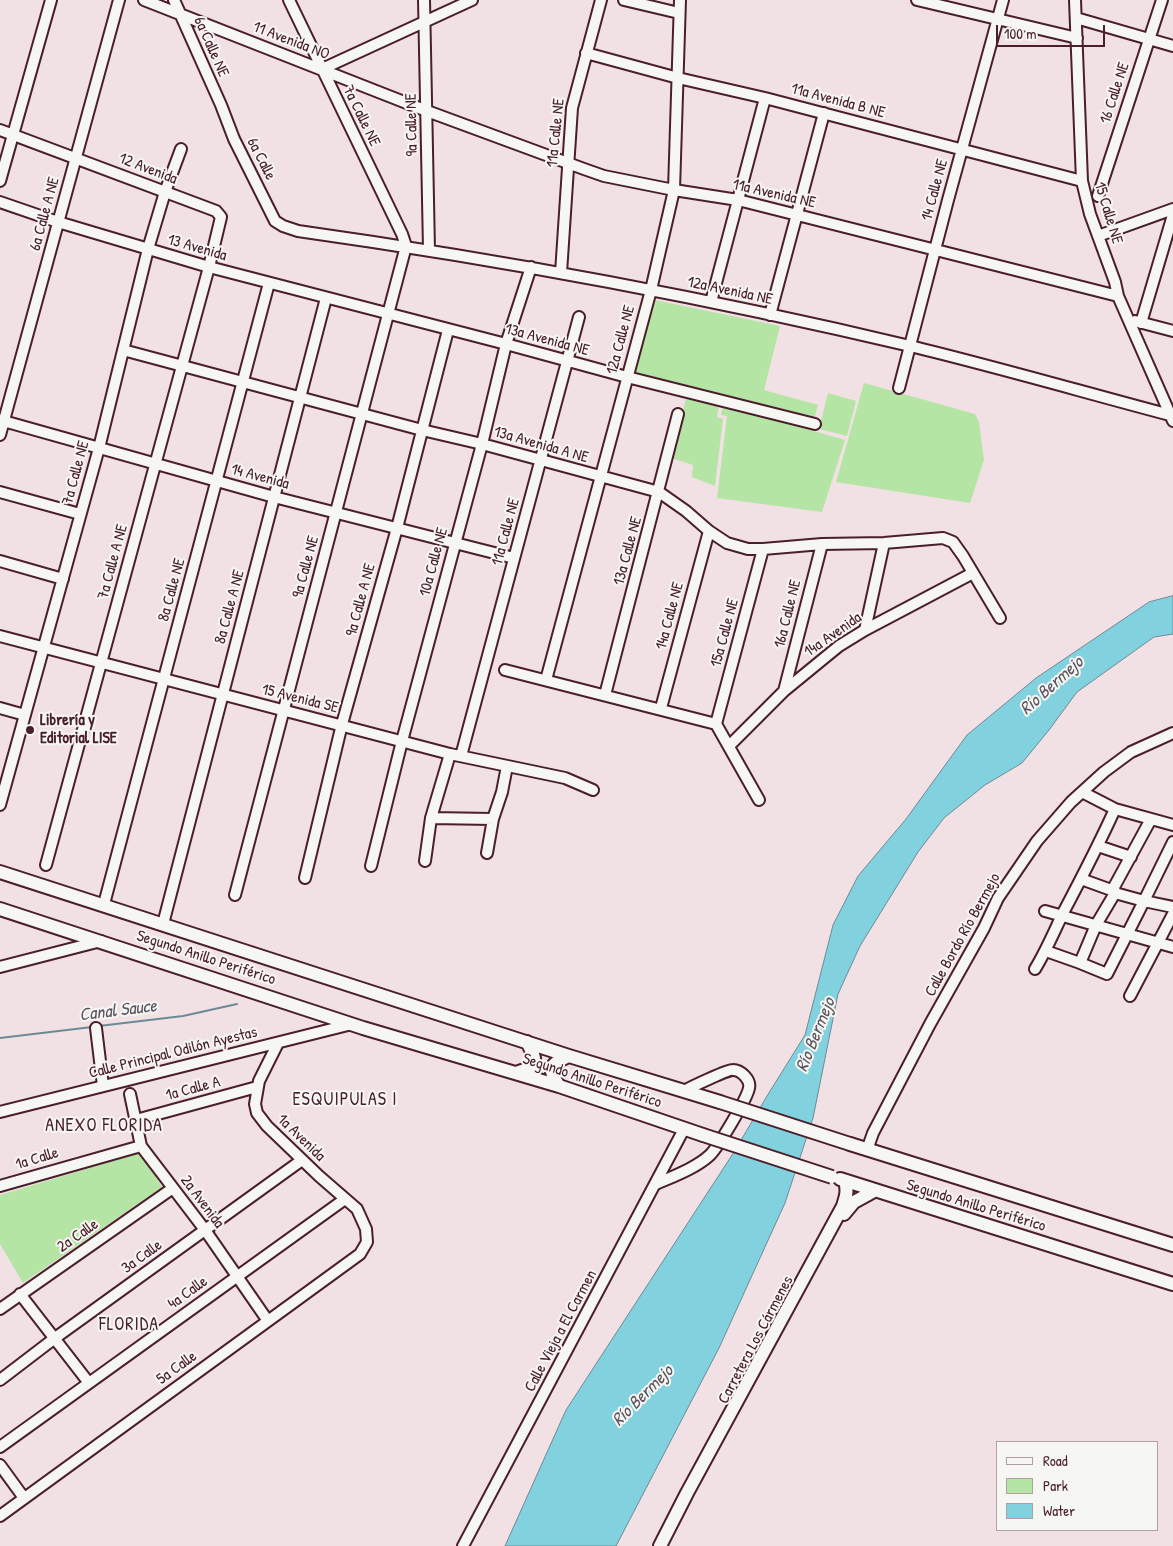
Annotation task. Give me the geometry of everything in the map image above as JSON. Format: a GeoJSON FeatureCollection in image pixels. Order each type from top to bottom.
{"type":"FeatureCollection","features":[{"type":"Feature","properties":{"kind":"main road","name":"Segundo Anillo Periférico"},"geometry":{"type":"LineString","coordinates":[[0,872],[104,904],[569,1056],[1173,1245]]}},
{"type":"Feature","properties":{"kind":"main road","name":"Segundo Anillo Periférico"},"geometry":{"type":"LineString","coordinates":[[0,909],[353,1024],[559,1086],[874,1191],[1173,1284]]}},
{"type":"Feature","properties":{"kind":"main road"},"geometry":{"type":"LineString","coordinates":[[516,1073],[533,1065],[534,1054],[527,1042]]}},
{"type":"Feature","properties":{"kind":"main road"},"geometry":{"type":"LineString","coordinates":[[559,1086],[552,1076],[553,1064],[569,1056]]}},
{"type":"Feature","properties":{"kind":"main road","name":"Carretera Los Cármenes"},"geometry":{"type":"LineString","coordinates":[[660,1546],[842,1206],[847,1190],[845,1181]]}},
{"type":"Feature","properties":{"kind":"main road","name":"Carretera Los Cármenes"},"geometry":{"type":"LineString","coordinates":[[677,1514],[696,1485],[847,1209],[854,1202],[874,1191]]}},
{"type":"Feature","properties":{"kind":"street"},"geometry":{"type":"LineString","coordinates":[[0,181],[51,0]]}},
{"type":"Feature","properties":{"kind":"street","name":"6a Calle A NE"},"geometry":{"type":"LineString","coordinates":[[0,435],[2,421],[119,0]]}},
{"type":"Feature","properties":{"kind":"street","name":"11 Avenida NO"},"geometry":{"type":"LineString","coordinates":[[144,0],[427,111]]}},
{"type":"Feature","properties":{"kind":"street","name":"6a Calle NE"},"geometry":{"type":"LineString","coordinates":[[174,0],[221,106]]}},
{"type":"Feature","properties":{"kind":"street","name":"7a Calle NE"},"geometry":{"type":"LineString","coordinates":[[289,0],[406,246]]}},
{"type":"Feature","properties":{"kind":"street","name":"9a Calle NE"},"geometry":{"type":"LineString","coordinates":[[424,0],[429,249]]}},
{"type":"Feature","properties":{"kind":"street"},"geometry":{"type":"LineString","coordinates":[[322,69],[472,0]]}},
{"type":"Feature","properties":{"kind":"street","name":"11a Calle NE"},"geometry":{"type":"LineString","coordinates":[[561,273],[572,108],[601,0]]}},
{"type":"Feature","properties":{"kind":"street"},"geometry":{"type":"LineString","coordinates":[[624,0],[679,13]]}},
{"type":"Feature","properties":{"kind":"street","name":"12a Calle NE"},"geometry":{"type":"LineString","coordinates":[[546,680],[651,290],[674,190],[680,0]]}},
{"type":"Feature","properties":{"kind":"street"},"geometry":{"type":"LineString","coordinates":[[917,0],[1077,38]]}},
{"type":"Feature","properties":{"kind":"street","name":"14 Calle NE"},"geometry":{"type":"LineString","coordinates":[[899,388],[961,149],[1003,0]]}},
{"type":"Feature","properties":{"kind":"street","name":"15 Calle NE"},"geometry":{"type":"LineString","coordinates":[[1075,0],[1082,181],[1090,214],[1118,296],[1171,418]]}},
{"type":"Feature","properties":{"kind":"street","name":"16 Calle NE"},"geometry":{"type":"LineString","coordinates":[[1098,196],[1162,0]]}},
{"type":"Feature","properties":{"kind":"street"},"geometry":{"type":"LineString","coordinates":[[1076,18],[1173,46]]}},
{"type":"Feature","properties":{"kind":"street","name":"11a Avenida B NE"},"geometry":{"type":"LineString","coordinates":[[586,52],[678,78],[824,113],[1082,181]]}},
{"type":"Feature","properties":{"kind":"street"},"geometry":{"type":"LineString","coordinates":[[711,302],[765,98]]}},
{"type":"Feature","properties":{"kind":"street","name":"6a Calle"},"geometry":{"type":"LineString","coordinates":[[221,106],[234,139],[275,221],[279,224]]}},
{"type":"Feature","properties":{"kind":"street","name":"11a Avenida NE"},"geometry":{"type":"LineString","coordinates":[[427,111],[604,176],[738,200],[1118,296]]}},
{"type":"Feature","properties":{"kind":"street"},"geometry":{"type":"LineString","coordinates":[[770,315],[824,113]]}},
{"type":"Feature","properties":{"kind":"street","name":"12 Avenida"},"geometry":{"type":"LineString","coordinates":[[0,130],[216,211],[220,214],[221,223],[209,267]]}},
{"type":"Feature","properties":{"kind":"street","name":"7a Calle NE"},"geometry":{"type":"LineString","coordinates":[[0,805],[3,784],[25,715],[99,448],[148,249],[165,192],[181,148]]}},
{"type":"Feature","properties":{"kind":"street","name":"13 Avenida"},"geometry":{"type":"LineString","coordinates":[[0,202],[58,222],[209,267],[388,315]]}},
{"type":"Feature","properties":{"kind":"street"},"geometry":{"type":"LineString","coordinates":[[1098,236],[1173,209]]}},
{"type":"Feature","properties":{"kind":"street"},"geometry":{"type":"LineString","coordinates":[[1141,323],[1173,215]]}},
{"type":"Feature","properties":{"kind":"street","name":"12a Avenida NE"},"geometry":{"type":"LineString","coordinates":[[279,224],[298,230],[429,249],[711,302],[910,346],[1171,418]]}},
{"type":"Feature","properties":{"kind":"street","name":"9a Calle NE"},"geometry":{"type":"LineString","coordinates":[[235,896],[406,246]]}},
{"type":"Feature","properties":{"kind":"street","name":"7a Calle A NE"},"geometry":{"type":"LineString","coordinates":[[46,865],[209,267]]}},
{"type":"Feature","properties":{"kind":"street","name":"10a Calle NE"},"geometry":{"type":"LineString","coordinates":[[371,866],[402,741],[482,444],[506,344],[531,267]]}},
{"type":"Feature","properties":{"kind":"street","name":"8a Calle NE"},"geometry":{"type":"LineString","coordinates":[[104,904],[269,283]]}},
{"type":"Feature","properties":{"kind":"street","name":"8a Calle A NE"},"geometry":{"type":"LineString","coordinates":[[163,924],[326,298]]}},
{"type":"Feature","properties":{"kind":"street","name":"13a Avenida NE"},"geometry":{"type":"LineString","coordinates":[[388,315],[815,424]]}},
{"type":"Feature","properties":{"kind":"street","name":"11a Calle NE"},"geometry":{"type":"LineString","coordinates":[[461,756],[579,317]]}},
{"type":"Feature","properties":{"kind":"street"},"geometry":{"type":"LineString","coordinates":[[1128,320],[1173,332]]}},
{"type":"Feature","properties":{"kind":"street","name":"9a Calle A NE"},"geometry":{"type":"LineString","coordinates":[[305,878],[342,724],[397,528],[448,330]]}},
{"type":"Feature","properties":{"kind":"street","name":"13a Avenida A NE"},"geometry":{"type":"LineString","coordinates":[[123,350],[659,492],[686,511],[708,531],[727,543],[748,549],[822,544],[884,543],[943,538],[953,542],[973,573]]}},
{"type":"Feature","properties":{"kind":"street","name":"13a Calle NE"},"geometry":{"type":"LineString","coordinates":[[605,695],[678,414]]}},
{"type":"Feature","properties":{"kind":"street","name":"14 Avenida"},"geometry":{"type":"LineString","coordinates":[[2,421],[274,497],[514,558]]}},
{"type":"Feature","properties":{"kind":"street"},"geometry":{"type":"LineString","coordinates":[[0,492],[80,514]]}},
{"type":"Feature","properties":{"kind":"street","name":"14a Calle NE"},"geometry":{"type":"LineString","coordinates":[[661,708],[708,531]]}},
{"type":"Feature","properties":{"kind":"street"},"geometry":{"type":"LineString","coordinates":[[865,630],[884,543]]}},
{"type":"Feature","properties":{"kind":"street","name":"16a Calle NE"},"geometry":{"type":"LineString","coordinates":[[784,691],[822,544]]}},
{"type":"Feature","properties":{"kind":"street","name":"15a Calle NE"},"geometry":{"type":"LineString","coordinates":[[716,724],[763,549]]}},
{"type":"Feature","properties":{"kind":"street"},"geometry":{"type":"LineString","coordinates":[[0,561],[62,579]]}},
{"type":"Feature","properties":{"kind":"street"},"geometry":{"type":"LineString","coordinates":[[973,573],[1000,618]]}},
{"type":"Feature","properties":{"kind":"street","name":"14a Avenida"},"geometry":{"type":"LineString","coordinates":[[729,746],[784,691],[839,646],[865,630],[973,573]]}},
{"type":"Feature","properties":{"kind":"street","name":"15 Avenida SE"},"geometry":{"type":"LineString","coordinates":[[0,636],[342,724],[450,754],[564,778],[593,790]]}},
{"type":"Feature","properties":{"kind":"street"},"geometry":{"type":"LineString","coordinates":[[505,670],[661,708],[716,724],[759,800]]}},
{"type":"Feature","properties":{"kind":"street"},"geometry":{"type":"LineString","coordinates":[[0,708],[25,715]]}},
{"type":"Feature","properties":{"kind":"street","name":"Calle Bordo Río Bermejo"},"geometry":{"type":"LineString","coordinates":[[867,1150],[873,1133],[930,1024],[984,928],[998,898],[1037,841],[1082,792],[1104,772],[1131,752],[1173,733]]}},
{"type":"Feature","properties":{"kind":"street"},"geometry":{"type":"LineString","coordinates":[[425,862],[431,818],[450,754]]}},
{"type":"Feature","properties":{"kind":"street"},"geometry":{"type":"LineString","coordinates":[[487,852],[507,766]]}},
{"type":"Feature","properties":{"kind":"street"},"geometry":{"type":"LineString","coordinates":[[1082,792],[1115,809],[1173,825]]}},
{"type":"Feature","properties":{"kind":"street"},"geometry":{"type":"LineString","coordinates":[[1036,969],[1115,809]]}},
{"type":"Feature","properties":{"kind":"street"},"geometry":{"type":"LineString","coordinates":[[431,818],[493,820]]}},
{"type":"Feature","properties":{"kind":"street"},"geometry":{"type":"LineString","coordinates":[[1080,962],[1096,925],[1115,892],[1151,819]]}},
{"type":"Feature","properties":{"kind":"street"},"geometry":{"type":"LineString","coordinates":[[1046,951],[1080,962],[1108,974],[1173,842]]}},
{"type":"Feature","properties":{"kind":"street"},"geometry":{"type":"LineString","coordinates":[[1098,846],[1131,857]]}},
{"type":"Feature","properties":{"kind":"street"},"geometry":{"type":"LineString","coordinates":[[1081,879],[1144,901],[1173,907]]}},
{"type":"Feature","properties":{"kind":"street"},"geometry":{"type":"LineString","coordinates":[[1045,911],[1173,947]]}},
{"type":"Feature","properties":{"kind":"street"},"geometry":{"type":"LineString","coordinates":[[1130,996],[1173,914]]}},
{"type":"Feature","properties":{"kind":"street"},"geometry":{"type":"LineString","coordinates":[[0,967],[101,941]]}},
{"type":"Feature","properties":{"kind":"street","name":"Calle Principal Odilón Ayestas"},"geometry":{"type":"LineString","coordinates":[[0,1112],[353,1024]]}},
{"type":"Feature","properties":{"kind":"street"},"geometry":{"type":"LineString","coordinates":[[96,1028],[103,1086]]}},
{"type":"Feature","properties":{"kind":"street","name":"1a Avenida"},"geometry":{"type":"LineString","coordinates":[[278,1042],[257,1087],[255,1104],[260,1118],[302,1160],[357,1209],[366,1229],[367,1242]]}},
{"type":"Feature","properties":{"kind":"street"},"geometry":{"type":"LineString","coordinates":[[656,1184],[698,1164],[710,1155],[742,1104],[750,1087],[749,1082],[742,1074],[736,1070],[728,1070],[684,1091]]}},
{"type":"Feature","properties":{"kind":"street","name":"1a Calle A"},"geometry":{"type":"LineString","coordinates":[[136,1120],[257,1087]]}},
{"type":"Feature","properties":{"kind":"street","name":"2a Avenida"},"geometry":{"type":"LineString","coordinates":[[130,1094],[141,1146],[204,1230],[268,1321]]}},
{"type":"Feature","properties":{"kind":"street","name":"Calle Vieja a El Carmen"},"geometry":{"type":"LineString","coordinates":[[464,1546],[684,1129]]}},
{"type":"Feature","properties":{"kind":"street","name":"1a Calle"},"geometry":{"type":"LineString","coordinates":[[0,1186],[141,1146]]}},
{"type":"Feature","properties":{"kind":"street","name":"3a Calle"},"geometry":{"type":"LineString","coordinates":[[0,1380],[55,1338],[302,1160]]}},
{"type":"Feature","properties":{"kind":"street","name":"2a Calle"},"geometry":{"type":"LineString","coordinates":[[0,1309],[173,1188]]}},
{"type":"Feature","properties":{"kind":"street","name":"4a Calle"},"geometry":{"type":"LineString","coordinates":[[0,1447],[345,1198]]}},
{"type":"Feature","properties":{"kind":"street","name":"5a Calle"},"geometry":{"type":"LineString","coordinates":[[0,1516],[360,1254],[367,1242]]}},
{"type":"Feature","properties":{"kind":"street"},"geometry":{"type":"LineString","coordinates":[[20,1294],[89,1383]]}},
{"type":"Feature","properties":{"kind":"street"},"geometry":{"type":"LineString","coordinates":[[0,1465],[24,1498]]}},
{"type":"Feature","properties":{"kind":"green space"},"geometry":{"type":"Polygon","coordinates":[[[655,300],[780,326],[764,390],[818,405],[814,420],[633,372],[655,300]]]}},
{"type":"Feature","properties":{"kind":"green space"},"geometry":{"type":"Polygon","coordinates":[[[864,383],[975,414],[979,422],[984,460],[970,503],[836,482],[864,383]]]}},
{"type":"Feature","properties":{"kind":"green space"},"geometry":{"type":"Polygon","coordinates":[[[828,393],[856,401],[847,436],[819,429],[828,393]]]}},
{"type":"Feature","properties":{"kind":"green space"},"geometry":{"type":"Polygon","coordinates":[[[686,399],[719,405],[717,417],[723,419],[715,486],[692,477],[693,465],[671,458],[686,399]]]}},
{"type":"Feature","properties":{"kind":"green space"},"geometry":{"type":"Polygon","coordinates":[[[723,405],[845,440],[822,512],[717,498],[727,416],[721,415],[723,405]]]}},
{"type":"Feature","properties":{"kind":"green space"},"geometry":{"type":"Polygon","coordinates":[[[140,1153],[162,1187],[23,1283],[0,1244],[0,1195],[140,1153]]]}},
{"type":"Feature","properties":{"kind":"water","name":"Río Bermejo"},"geometry":{"type":"Polygon","coordinates":[[[1173,596],[1173,634],[1154,637],[1077,692],[1022,763],[985,785],[944,818],[918,852],[860,946],[838,994],[813,1118],[785,1203],[719,1348],[616,1546],[505,1546],[566,1410],[734,1152],[805,1035],[833,925],[858,876],[906,819],[967,735],[1036,678],[1149,602],[1173,596]]]}},
{"type":"Feature","properties":{"kind":"waterway","name":"Canal Sauce"},"geometry":{"type":"LineString","coordinates":[[99,1026],[183,1016],[237,1004]]}},
{"type":"Feature","properties":{"kind":"waterway","name":"Canal Sauce"},"geometry":{"type":"LineString","coordinates":[[0,1038],[92,1027]]}},
{"type":"Feature","properties":{"kind":"place","name":"Librería y Editorial LISE"},"geometry":{"type":"Point","coordinates":[30,730]}},
{"type":"Feature","properties":{"kind":"district","name":"ESQUIPULAS I"},"geometry":{"type":"Point","coordinates":[345,1100]}},
{"type":"Feature","properties":{"kind":"district","name":"ANEXO FLORIDA"},"geometry":{"type":"Point","coordinates":[104,1126]}},
{"type":"Feature","properties":{"kind":"district","name":"FLORIDA"},"geometry":{"type":"Point","coordinates":[129,1325]}}]}
